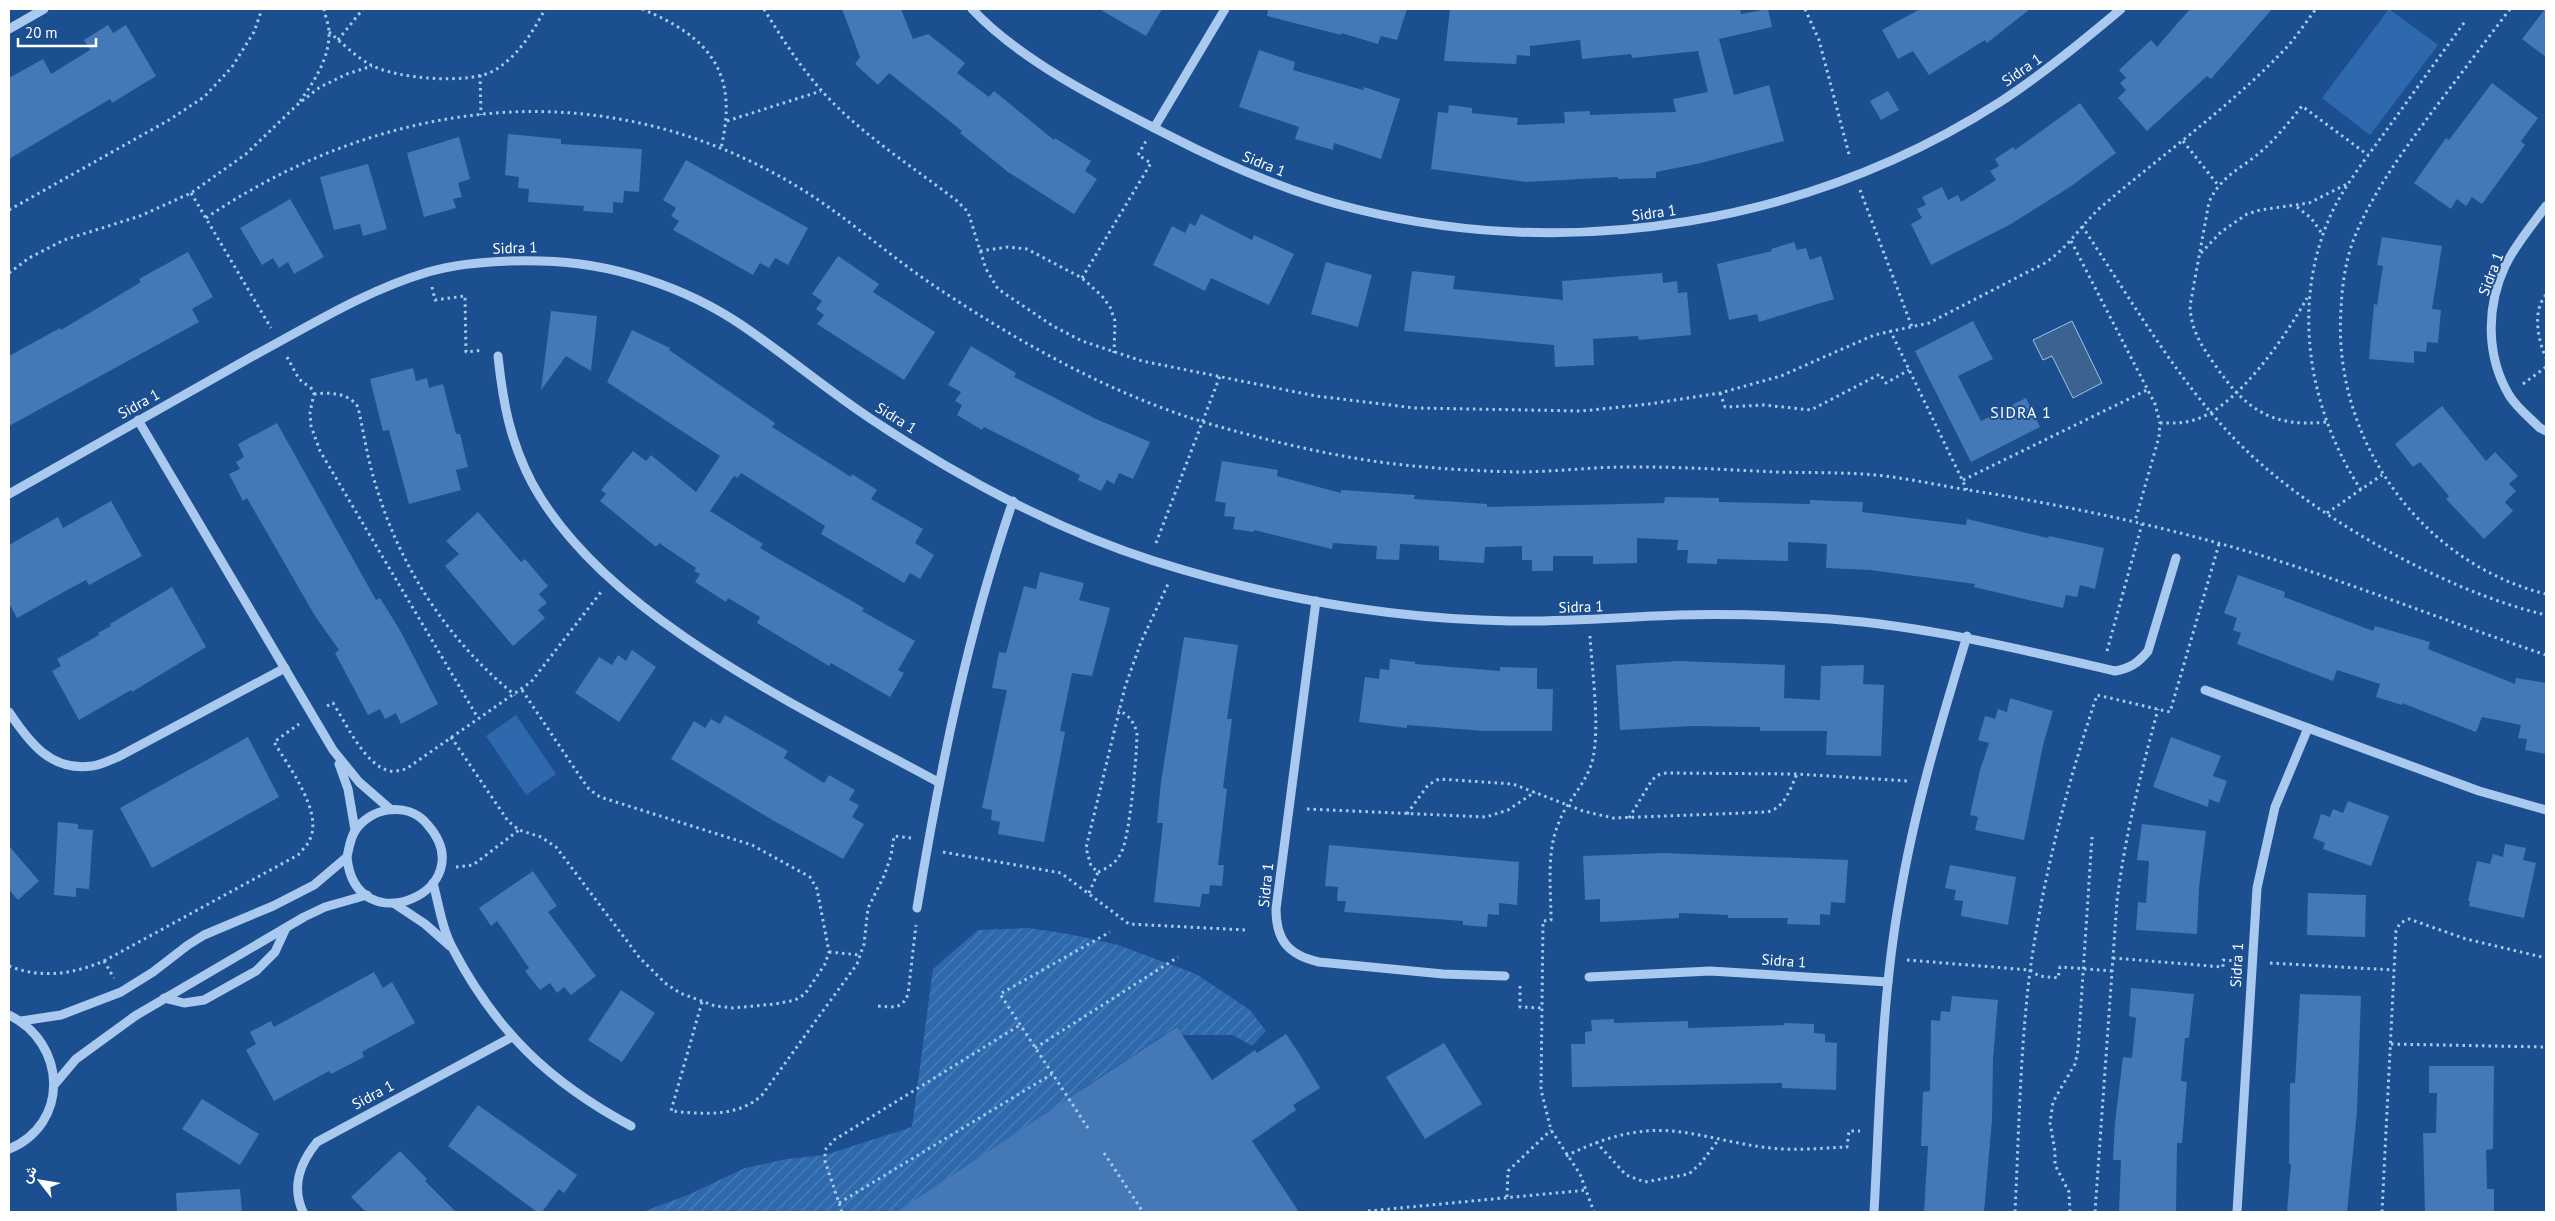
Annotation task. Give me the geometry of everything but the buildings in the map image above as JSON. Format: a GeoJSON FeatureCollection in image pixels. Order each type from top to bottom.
{"type":"FeatureCollection","features":[{"type":"Feature","properties":{"kind":"street"},"geometry":{"type":"LineString","coordinates":[[9,29],[44,9]]}},
{"type":"Feature","properties":{"kind":"street","name":"Sidra 1"},"geometry":{"type":"LineString","coordinates":[[972,9],[1014,46],[1110,106],[1219,162],[1286,188],[1364,211],[1426,224],[1498,232],[1570,233],[1642,229],[1714,218],[1784,199],[1854,175],[1928,143],[2000,102],[2067,55],[2121,9]]}},
{"type":"Feature","properties":{"kind":"street"},"geometry":{"type":"LineString","coordinates":[[1154,128],[1225,9]]}},
{"type":"Feature","properties":{"kind":"street","name":"Sidra 1"},"geometry":{"type":"LineString","coordinates":[[2546,206],[2506,266],[2494,300],[2492,344],[2496,370],[2509,395],[2540,428],[2546,431]]}},
{"type":"Feature","properties":{"kind":"street","name":"Sidra 1"},"geometry":{"type":"LineString","coordinates":[[9,494],[279,342],[350,304],[397,283],[429,272],[496,261],[548,261],[598,267],[656,283],[696,299],[740,323],[872,420],[941,462],[1013,501],[1094,539],[1176,568],[1260,590],[1316,602],[1410,615],[1505,621],[1589,621],[1674,615],[1748,614],[1840,620],[1967,636],[2115,671],[2129,669],[2140,661],[2148,651],[2176,558]]}},
{"type":"Feature","properties":{"kind":"street"},"geometry":{"type":"LineString","coordinates":[[498,356],[503,405],[515,445],[532,483],[554,518],[581,550],[611,580],[657,616],[734,668],[938,782]]}},
{"type":"Feature","properties":{"kind":"street"},"geometry":{"type":"LineString","coordinates":[[138,420],[333,750],[348,788],[355,830]]}},
{"type":"Feature","properties":{"kind":"street"},"geometry":{"type":"LineString","coordinates":[[917,908],[938,782],[980,603],[1013,501]]}},
{"type":"Feature","properties":{"kind":"street","name":"Sidra 1"},"geometry":{"type":"LineString","coordinates":[[1316,602],[1276,916],[1281,939],[1291,950],[1304,959],[1319,962],[1443,974],[1505,976]]}},
{"type":"Feature","properties":{"kind":"street"},"geometry":{"type":"LineString","coordinates":[[1874,1212],[1888,982],[1899,898],[1922,787],[1967,636]]}},
{"type":"Feature","properties":{"kind":"street"},"geometry":{"type":"LineString","coordinates":[[9,712],[40,752],[64,765],[92,766],[118,757],[285,668]]}},
{"type":"Feature","properties":{"kind":"street"},"geometry":{"type":"LineString","coordinates":[[2205,690],[2479,791],[2546,810]]}},
{"type":"Feature","properties":{"kind":"street","name":"Sidra 1"},"geometry":{"type":"LineString","coordinates":[[2237,1212],[2257,888],[2276,807],[2308,728]]}},
{"type":"Feature","properties":{"kind":"street"},"geometry":{"type":"LineString","coordinates":[[333,750],[359,782],[390,809]]}},
{"type":"Feature","properties":{"kind":"street"},"geometry":{"type":"LineString","coordinates":[[395,904],[409,901],[423,894],[433,883],[440,867],[441,849],[435,832],[423,819],[408,811],[390,809],[376,813],[364,820],[351,838],[348,869],[360,889],[367,895],[395,904],[425,924],[452,948],[512,1037],[531,1058],[578,1096],[631,1126]]}},
{"type":"Feature","properties":{"kind":"street"},"geometry":{"type":"LineString","coordinates":[[22,1021],[61,1015],[121,992],[147,977],[204,935],[273,906],[308,888],[348,857]]}},
{"type":"Feature","properties":{"kind":"street"},"geometry":{"type":"LineString","coordinates":[[433,883],[452,948]]}},
{"type":"Feature","properties":{"kind":"street"},"geometry":{"type":"LineString","coordinates":[[54,1085],[76,1059],[104,1037],[164,998],[325,907],[367,895]]}},
{"type":"Feature","properties":{"kind":"street"},"geometry":{"type":"LineString","coordinates":[[164,998],[184,1003],[194,1002],[212,995],[256,971],[275,952],[286,928]]}},
{"type":"Feature","properties":{"kind":"street","name":"Sidra 1"},"geometry":{"type":"LineString","coordinates":[[1589,977],[1719,972],[1888,982]]}},
{"type":"Feature","properties":{"kind":"street"},"geometry":{"type":"LineString","coordinates":[[9,1015],[22,1021],[40,1038],[51,1060],[54,1085],[49,1108],[37,1129],[19,1144],[9,1149]]}},
{"type":"Feature","properties":{"kind":"street","name":"Sidra 1"},"geometry":{"type":"LineString","coordinates":[[304,1212],[297,1187],[299,1170],[306,1155],[317,1142],[512,1037]]}},
{"type":"Feature","properties":{"kind":"path"},"geometry":{"type":"LineString","coordinates":[[9,210],[169,120],[204,97],[232,67],[254,32],[262,9]]}},
{"type":"Feature","properties":{"kind":"path"},"geometry":{"type":"LineString","coordinates":[[297,105],[313,83],[324,58],[329,32],[324,9]]}},
{"type":"Feature","properties":{"kind":"path"},"geometry":{"type":"LineString","coordinates":[[338,40],[363,9]]}},
{"type":"Feature","properties":{"kind":"path"},"geometry":{"type":"LineString","coordinates":[[329,32],[372,66],[409,76],[435,79],[466,78],[494,71],[520,48],[534,30],[545,9]]}},
{"type":"Feature","properties":{"kind":"path"},"geometry":{"type":"LineString","coordinates":[[642,9],[680,26],[697,40],[711,57],[721,77],[726,98],[727,120],[720,148]]}},
{"type":"Feature","properties":{"kind":"path"},"geometry":{"type":"LineString","coordinates":[[764,9],[789,49],[821,90],[847,116],[957,201],[968,212],[986,269],[998,289],[1053,326],[1114,353],[1142,361],[1316,396],[1415,408],[1582,411],[1649,404],[1720,392],[1782,376],[1890,330],[1929,323],[2045,263],[2061,252],[2082,226],[2100,208],[2183,141],[2276,58],[2316,9]]}},
{"type":"Feature","properties":{"kind":"path"},"geometry":{"type":"LineString","coordinates":[[2510,9],[2401,153],[2375,194],[2354,238],[2342,294],[2339,332],[2344,380],[2358,427],[2382,475],[2408,510],[2444,543],[2485,570],[2529,590],[2546,594]]}},
{"type":"Feature","properties":{"kind":"path"},"geometry":{"type":"LineString","coordinates":[[2362,490],[2345,465],[2326,422],[2314,373],[2308,296],[2323,236],[2347,184],[2466,20]]}},
{"type":"Feature","properties":{"kind":"path"},"geometry":{"type":"LineString","coordinates":[[9,273],[30,258],[64,240],[140,216],[191,193],[246,154],[297,105],[320,87],[347,74],[372,66]]}},
{"type":"Feature","properties":{"kind":"path"},"geometry":{"type":"LineString","coordinates":[[480,74],[481,115]]}},
{"type":"Feature","properties":{"kind":"path"},"geometry":{"type":"LineString","coordinates":[[727,120],[821,90]]}},
{"type":"Feature","properties":{"kind":"path"},"geometry":{"type":"LineString","coordinates":[[2326,422],[2292,423],[2275,419],[2259,412],[2235,392],[2196,337],[2191,321],[2190,306],[2209,202],[2218,185],[2262,151],[2302,106],[2368,155]]}},
{"type":"Feature","properties":{"kind":"path"},"geometry":{"type":"LineString","coordinates":[[206,218],[268,179],[335,149],[413,126],[481,115],[538,112],[618,119],[656,127],[720,148],[775,174],[829,207],[925,280],[1022,341],[1115,387],[1204,422],[1323,452],[1404,465],[1517,472],[1638,466],[1877,475],[1967,490],[2135,522],[2219,544],[2546,655]]}},
{"type":"Feature","properties":{"kind":"path"},"geometry":{"type":"LineString","coordinates":[[1082,278],[1151,163],[1138,154],[1154,128]]}},
{"type":"Feature","properties":{"kind":"path"},"geometry":{"type":"LineString","coordinates":[[2183,141],[2218,185]]}},
{"type":"Feature","properties":{"kind":"path"},"geometry":{"type":"LineString","coordinates":[[2200,254],[2221,232],[2247,214],[2260,210],[2297,206],[2322,199],[2347,184]]}},
{"type":"Feature","properties":{"kind":"path"},"geometry":{"type":"LineString","coordinates":[[191,193],[299,379],[312,389],[314,394],[310,412],[311,426],[320,451],[478,718]]}},
{"type":"Feature","properties":{"kind":"path"},"geometry":{"type":"LineString","coordinates":[[2297,206],[2311,218],[2323,236]]}},
{"type":"Feature","properties":{"kind":"path"},"geometry":{"type":"LineString","coordinates":[[2082,226],[2193,391],[2230,434],[2270,471],[2327,513],[2368,539],[2444,579],[2522,609],[2546,615]]}},
{"type":"Feature","properties":{"kind":"path"},"geometry":{"type":"LineString","coordinates":[[2071,241],[2155,404],[2160,423],[2156,446],[2135,522]]}},
{"type":"Feature","properties":{"kind":"path"},"geometry":{"type":"LineString","coordinates":[[980,251],[1008,247],[1027,249],[1082,278],[1102,296],[1110,307],[1115,321],[1114,353]]}},
{"type":"Feature","properties":{"kind":"path"},"geometry":{"type":"LineString","coordinates":[[429,272],[435,300],[465,296],[466,352],[497,348],[498,356]]}},
{"type":"Feature","properties":{"kind":"path"},"geometry":{"type":"LineString","coordinates":[[2546,295],[2541,300],[2538,323],[2546,358]]}},
{"type":"Feature","properties":{"kind":"path"},"geometry":{"type":"LineString","coordinates":[[2160,423],[2177,424],[2195,420],[2211,413],[2235,392],[2276,348],[2308,296]]}},
{"type":"Feature","properties":{"kind":"path"},"geometry":{"type":"LineString","coordinates":[[1890,330],[1967,490]]}},
{"type":"Feature","properties":{"kind":"path"},"geometry":{"type":"LineString","coordinates":[[2509,395],[2546,366]]}},
{"type":"Feature","properties":{"kind":"path"},"geometry":{"type":"LineString","coordinates":[[1720,392],[1725,406],[1764,405],[1811,410],[1880,374],[1886,383],[1909,370]]}},
{"type":"Feature","properties":{"kind":"path"},"geometry":{"type":"LineString","coordinates":[[1150,560],[1220,376]]}},
{"type":"Feature","properties":{"kind":"path"},"geometry":{"type":"LineString","coordinates":[[1963,480],[2147,390]]}},
{"type":"Feature","properties":{"kind":"path"},"geometry":{"type":"LineString","coordinates":[[314,394],[341,395],[354,401],[358,407],[377,490],[407,561],[448,627],[473,657],[515,695]]}},
{"type":"Feature","properties":{"kind":"path"},"geometry":{"type":"LineString","coordinates":[[2327,513],[2382,475]]}},
{"type":"Feature","properties":{"kind":"path"},"geometry":{"type":"LineString","coordinates":[[2102,668],[2142,524]]}},
{"type":"Feature","properties":{"kind":"path"},"geometry":{"type":"LineString","coordinates":[[2015,1212],[2022,1070],[2030,970],[2048,868],[2061,813],[2097,695],[2170,712],[2219,544]]}},
{"type":"Feature","properties":{"kind":"path"},"geometry":{"type":"LineString","coordinates":[[1098,872],[1091,866],[1086,848],[1118,710],[1135,657],[1176,568]]}},
{"type":"Feature","properties":{"kind":"path"},"geometry":{"type":"LineString","coordinates":[[9,966],[34,973],[52,974],[70,973],[104,961],[298,855],[311,839],[313,815],[300,786],[274,742],[312,714],[333,703],[370,761],[382,769],[392,772],[406,769],[478,718],[515,695],[531,682],[611,580]]}},
{"type":"Feature","properties":{"kind":"path"},"geometry":{"type":"LineString","coordinates":[[1589,621],[1596,742],[1593,759],[1586,777],[1560,820],[1551,853],[1551,920],[1543,921],[1541,1090],[1551,1130],[1587,1190],[1594,1212]]}},
{"type":"Feature","properties":{"kind":"path"},"geometry":{"type":"LineString","coordinates":[[451,737],[508,821],[519,830],[541,837],[556,847],[612,924],[651,971],[680,993],[702,1002],[734,1008],[795,1000],[805,994],[825,964],[829,952],[817,889],[810,877],[778,858],[740,840],[600,797],[589,789],[522,690]]}},
{"type":"Feature","properties":{"kind":"path"},"geometry":{"type":"LineString","coordinates":[[2095,1212],[2122,858],[2132,807],[2158,709]]}},
{"type":"Feature","properties":{"kind":"path"},"geometry":{"type":"LineString","coordinates":[[1089,893],[1098,872],[1108,868],[1117,861],[1125,843],[1137,732],[1130,718],[1118,710]]}},
{"type":"Feature","properties":{"kind":"path"},"geometry":{"type":"LineString","coordinates":[[1407,814],[1428,785],[1439,779],[1514,784],[1598,816],[1629,818],[1775,810],[1783,804],[1797,774]]}},
{"type":"Feature","properties":{"kind":"path"},"geometry":{"type":"LineString","coordinates":[[1629,818],[1652,780],[1658,775],[1797,774],[1907,780],[1922,787]]}},
{"type":"Feature","properties":{"kind":"path"},"geometry":{"type":"LineString","coordinates":[[1289,809],[1486,816],[1508,810],[1535,792]]}},
{"type":"Feature","properties":{"kind":"path"},"geometry":{"type":"LineString","coordinates":[[440,867],[465,868],[473,865],[519,830]]}},
{"type":"Feature","properties":{"kind":"path"},"geometry":{"type":"LineString","coordinates":[[702,1002],[670,1111],[710,1113],[736,1110],[756,1101],[852,971],[860,955],[868,908],[884,876],[891,856],[894,836],[1061,874],[1130,924],[1246,930]]}},
{"type":"Feature","properties":{"kind":"path"},"geometry":{"type":"LineString","coordinates":[[2070,1212],[2069,1192],[2055,1165],[2055,1150],[2050,1123],[2053,1102],[2075,1064],[2078,1050],[2092,837]]}},
{"type":"Feature","properties":{"kind":"path"},"geometry":{"type":"LineString","coordinates":[[878,1006],[898,1008],[904,1003],[908,994],[917,908]]}},
{"type":"Feature","properties":{"kind":"path"},"geometry":{"type":"LineString","coordinates":[[2382,1212],[2396,932],[2400,923],[2409,919],[2466,939],[2546,958]]}},
{"type":"Feature","properties":{"kind":"path"},"geometry":{"type":"LineString","coordinates":[[1088,1128],[1000,994],[1110,932]]}},
{"type":"Feature","properties":{"kind":"path"},"geometry":{"type":"LineString","coordinates":[[829,952],[860,955]]}},
{"type":"Feature","properties":{"kind":"path"},"geometry":{"type":"LineString","coordinates":[[1035,1048],[1178,957]]}},
{"type":"Feature","properties":{"kind":"path"},"geometry":{"type":"LineString","coordinates":[[1891,959],[2030,970],[2039,976],[2058,978],[2060,967],[2112,971]]}},
{"type":"Feature","properties":{"kind":"path"},"geometry":{"type":"LineString","coordinates":[[104,961],[121,992]]}},
{"type":"Feature","properties":{"kind":"path"},"geometry":{"type":"LineString","coordinates":[[1505,976],[1519,977],[1520,1007],[1542,1008]]}},
{"type":"Feature","properties":{"kind":"path"},"geometry":{"type":"LineString","coordinates":[[842,1212],[826,1161],[825,1150],[834,1140],[1020,1026]]}},
{"type":"Feature","properties":{"kind":"path"},"geometry":{"type":"LineString","coordinates":[[2391,1044],[2546,1047]]}},
{"type":"Feature","properties":{"kind":"path"},"geometry":{"type":"LineString","coordinates":[[839,1203],[1052,1074]]}},
{"type":"Feature","properties":{"kind":"path"},"geometry":{"type":"LineString","coordinates":[[1506,1197],[1508,1171],[1551,1130]]}},
{"type":"Feature","properties":{"kind":"path"},"geometry":{"type":"LineString","coordinates":[[1566,1156],[1596,1142],[1632,1132],[1655,1130],[1678,1131],[1773,1148],[1810,1149],[1847,1146],[1849,1131],[1878,1132]]}},
{"type":"Feature","properties":{"kind":"path"},"geometry":{"type":"LineString","coordinates":[[1596,1142],[1626,1174],[1645,1182],[1689,1174],[1701,1163],[1719,1139]]}},
{"type":"Feature","properties":{"kind":"path"},"geometry":{"type":"LineString","coordinates":[[1104,1153],[1144,1212]]}},
{"type":"Feature","properties":{"kind":"path"},"geometry":{"type":"LineString","coordinates":[[1368,1211],[1587,1190]]}},
{"type":"Feature","properties":{"kind":"shaded area"},"geometry":{"type":"Polygon","coordinates":[[[2389,9],[2438,45],[2370,135],[2322,98],[2389,9]]]}},
{"type":"Feature","properties":{"kind":"shaded area"},"geometry":{"type":"Polygon","coordinates":[[[2072,321],[2102,383],[2073,398],[2052,356],[2043,360],[2033,340],[2072,321]]]}},
{"type":"Feature","properties":{"kind":"shaded area"},"geometry":{"type":"Polygon","coordinates":[[[516,715],[556,774],[526,795],[486,736],[516,715]]]}},
{"type":"Feature","properties":{"kind":"shaded area"},"geometry":{"type":"Polygon","coordinates":[[[1028,928],[1069,934],[1118,945],[1196,974],[1250,1010],[1266,1031],[1252,1046],[1233,1035],[1182,1035],[1176,1027],[1079,1091],[1099,1121],[1054,1109],[896,1212],[642,1212],[688,1195],[745,1168],[787,1159],[825,1155],[912,1127],[933,969],[978,930],[1028,928]]]}},
{"type":"Feature","properties":{"kind":"district","name":"SIDRA 1"},"geometry":{"type":"Point","coordinates":[2021,412]}}]}
